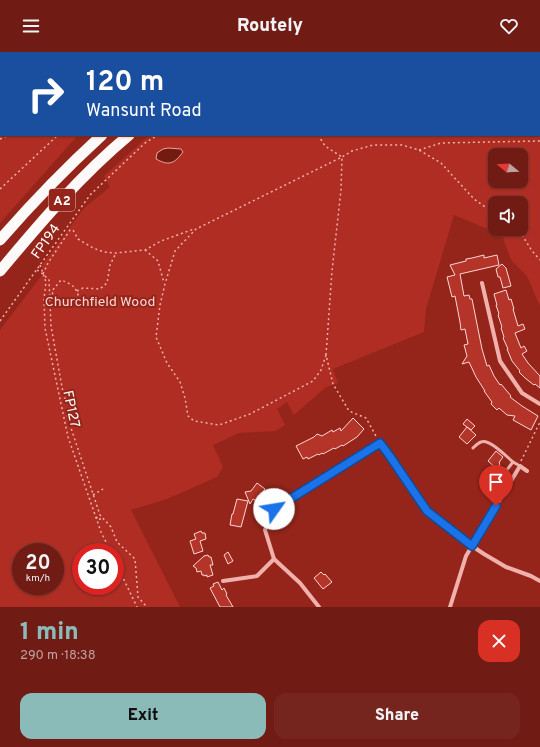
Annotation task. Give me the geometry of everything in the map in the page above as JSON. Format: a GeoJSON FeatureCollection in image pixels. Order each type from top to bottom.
{"type":"FeatureCollection","features":[{"type":"Feature","properties":{"kind":"highway","name":"A2"},"geometry":{"type":"LineString","coordinates":[[0,240],[47,188],[101,136]]}},
{"type":"Feature","properties":{"kind":"highway","name":"A2"},"geometry":{"type":"LineString","coordinates":[[0,270],[63,198],[128,136]]}},
{"type":"Feature","properties":{"kind":"street"},"geometry":{"type":"LineString","coordinates":[[482,282],[500,361],[522,393],[540,404]]}},
{"type":"Feature","properties":{"kind":"street"},"geometry":{"type":"LineString","coordinates":[[319,607],[300,583],[274,560],[265,530],[274,509],[380,443],[427,511],[472,546],[506,567],[540,581]]}},
{"type":"Feature","properties":{"kind":"street"},"geometry":{"type":"LineString","coordinates":[[450,607],[466,556],[520,466],[527,471]]}},
{"type":"Feature","properties":{"kind":"street"},"geometry":{"type":"LineString","coordinates":[[223,581],[257,576],[274,560]]}},
{"type":"Feature","properties":{"kind":"lane"},"geometry":{"type":"LineString","coordinates":[[473,448],[481,442],[488,442],[520,466]]}},
{"type":"Feature","properties":{"kind":"lane"},"geometry":{"type":"LineString","coordinates":[[506,471],[513,462]]}},
{"type":"Feature","properties":{"kind":"path"},"geometry":{"type":"LineString","coordinates":[[0,189],[57,136]]}},
{"type":"Feature","properties":{"kind":"path","name":"FP194"},"geometry":{"type":"LineString","coordinates":[[0,321],[90,195],[145,143],[156,136]]}},
{"type":"Feature","properties":{"kind":"path"},"geometry":{"type":"LineString","coordinates":[[319,136],[325,146],[342,157]]}},
{"type":"Feature","properties":{"kind":"path"},"geometry":{"type":"LineString","coordinates":[[419,150],[441,143],[540,141]]}},
{"type":"Feature","properties":{"kind":"path"},"geometry":{"type":"LineString","coordinates":[[44,274],[48,263],[70,230],[73,230],[78,239],[92,248],[104,252],[116,253],[145,250],[161,241],[196,228],[352,151],[373,145],[402,145],[419,150],[441,164],[474,199],[488,209]]}},
{"type":"Feature","properties":{"kind":"path"},"geometry":{"type":"LineString","coordinates":[[196,228],[176,250],[160,305],[156,337],[168,364],[180,382],[185,398],[188,416],[194,421],[219,424],[250,414],[313,381],[321,370],[326,355],[332,272],[341,190],[342,157]]}},
{"type":"Feature","properties":{"kind":"path"},"geometry":{"type":"LineString","coordinates":[[523,236],[532,251],[540,260]]}},
{"type":"Feature","properties":{"kind":"path"},"geometry":{"type":"LineString","coordinates":[[145,250],[158,261],[165,284]]}},
{"type":"Feature","properties":{"kind":"path"},"geometry":{"type":"LineString","coordinates":[[77,291],[83,288],[100,288],[107,283],[110,265],[116,253]]}},
{"type":"Feature","properties":{"kind":"path","name":"FP127"},"geometry":{"type":"LineString","coordinates":[[40,265],[46,282],[44,299],[45,328],[68,436],[106,543]]}},
{"type":"Feature","properties":{"kind":"path"},"geometry":{"type":"LineString","coordinates":[[37,270],[44,274],[48,280],[51,326],[64,398],[72,401],[73,405],[66,413],[100,515],[111,527],[117,542],[136,559],[138,597],[147,607]]}},
{"type":"Feature","properties":{"kind":"path"},"geometry":{"type":"LineString","coordinates":[[55,305],[52,291],[61,280],[72,284],[77,291],[80,301]]}},
{"type":"Feature","properties":{"kind":"path"},"geometry":{"type":"LineString","coordinates":[[50,306],[55,305],[58,301]]}},
{"type":"Feature","properties":{"kind":"path"},"geometry":{"type":"LineString","coordinates":[[326,355],[333,384],[349,411],[366,418],[380,443]]}},
{"type":"Feature","properties":{"kind":"path"},"geometry":{"type":"LineString","coordinates":[[522,458],[540,422]]}},
{"type":"Feature","properties":{"kind":"path"},"geometry":{"type":"LineString","coordinates":[[93,494],[103,489]]}},
{"type":"Feature","properties":{"kind":"path"},"geometry":{"type":"LineString","coordinates":[[96,518],[100,520],[100,515]]}},
{"type":"Feature","properties":{"kind":"path"},"geometry":{"type":"LineString","coordinates":[[124,580],[137,607]]}},
{"type":"Feature","properties":{"kind":"green space"},"geometry":{"type":"Polygon","coordinates":[[[0,136],[77,136],[0,223],[0,136]]]}},
{"type":"Feature","properties":{"kind":"green space","name":"Churchfield Wood"},"geometry":{"type":"Polygon","coordinates":[[[149,136],[540,136],[540,305],[527,276],[511,260],[502,236],[528,236],[528,196],[488,196],[488,229],[454,215],[426,309],[424,332],[333,369],[338,383],[326,387],[294,415],[287,402],[277,409],[285,425],[275,431],[239,433],[213,445],[223,467],[217,477],[167,499],[131,510],[180,607],[0,607],[0,330],[42,275],[42,265],[84,208],[110,187],[104,176],[149,136]]]}},
{"type":"Feature","properties":{"kind":"shaded area"},"geometry":{"type":"Polygon","coordinates":[[[168,148],[181,149],[183,152],[171,163],[164,163],[156,159],[157,153],[168,148]]]}},
{"type":"Feature","properties":{"kind":"building"},"geometry":{"type":"Polygon","coordinates":[[[484,255],[484,258],[497,255],[499,265],[460,274],[464,296],[469,295],[470,299],[472,299],[487,366],[489,365],[494,376],[500,385],[501,384],[511,396],[510,397],[538,416],[531,430],[513,420],[515,416],[507,415],[499,408],[497,410],[491,404],[492,402],[484,391],[469,362],[462,364],[467,356],[464,345],[468,344],[465,329],[461,330],[455,296],[452,297],[447,277],[455,275],[450,265],[466,261],[466,259],[484,255]]]}},
{"type":"Feature","properties":{"kind":"building"},"geometry":{"type":"Polygon","coordinates":[[[502,264],[506,268],[511,286],[503,288],[496,269],[502,264]]]}},
{"type":"Feature","properties":{"kind":"building"},"geometry":{"type":"Polygon","coordinates":[[[506,290],[509,300],[511,299],[518,326],[523,324],[525,329],[515,333],[521,348],[524,346],[527,351],[522,354],[540,376],[540,388],[535,384],[534,385],[519,372],[520,371],[512,361],[503,338],[502,327],[494,294],[506,290]]]}},
{"type":"Feature","properties":{"kind":"building"},"geometry":{"type":"Polygon","coordinates":[[[353,418],[364,429],[357,437],[343,446],[342,445],[308,459],[307,457],[303,459],[296,446],[317,434],[322,436],[332,430],[333,432],[340,428],[341,431],[353,418]]]}},
{"type":"Feature","properties":{"kind":"building"},"geometry":{"type":"Polygon","coordinates":[[[467,419],[475,426],[471,430],[463,424],[467,419]]]}},
{"type":"Feature","properties":{"kind":"building"},"geometry":{"type":"Polygon","coordinates":[[[467,427],[476,435],[467,444],[459,437],[467,427]]]}},
{"type":"Feature","properties":{"kind":"building"},"geometry":{"type":"Polygon","coordinates":[[[496,451],[503,457],[497,469],[488,461],[496,451]]]}},
{"type":"Feature","properties":{"kind":"building"},"geometry":{"type":"Polygon","coordinates":[[[257,483],[265,489],[257,501],[253,499],[250,504],[245,492],[251,491],[257,483]]]}},
{"type":"Feature","properties":{"kind":"building"},"geometry":{"type":"Polygon","coordinates":[[[237,499],[248,501],[241,527],[230,525],[237,499]]]}},
{"type":"Feature","properties":{"kind":"building"},"geometry":{"type":"Polygon","coordinates":[[[201,531],[202,533],[205,533],[206,539],[200,541],[203,551],[194,554],[190,541],[196,539],[194,534],[201,531]]]}},
{"type":"Feature","properties":{"kind":"building"},"geometry":{"type":"Polygon","coordinates":[[[228,552],[233,561],[228,564],[224,555],[228,552]]]}},
{"type":"Feature","properties":{"kind":"building"},"geometry":{"type":"Polygon","coordinates":[[[208,555],[211,557],[213,565],[210,565],[213,575],[207,577],[207,575],[202,575],[201,571],[197,572],[196,568],[193,566],[204,556],[208,555]]]}},
{"type":"Feature","properties":{"kind":"building"},"geometry":{"type":"Polygon","coordinates":[[[321,572],[324,575],[325,574],[332,582],[323,589],[314,578],[321,572]]]}},
{"type":"Feature","properties":{"kind":"building"},"geometry":{"type":"Polygon","coordinates":[[[218,582],[222,590],[224,588],[233,607],[220,607],[210,588],[214,586],[213,584],[218,582]]]}},
{"type":"Feature","properties":{"kind":"route"},"geometry":{"type":"LineString","coordinates":[[274,509],[380,443],[427,511],[472,546],[496,506]]}}]}
